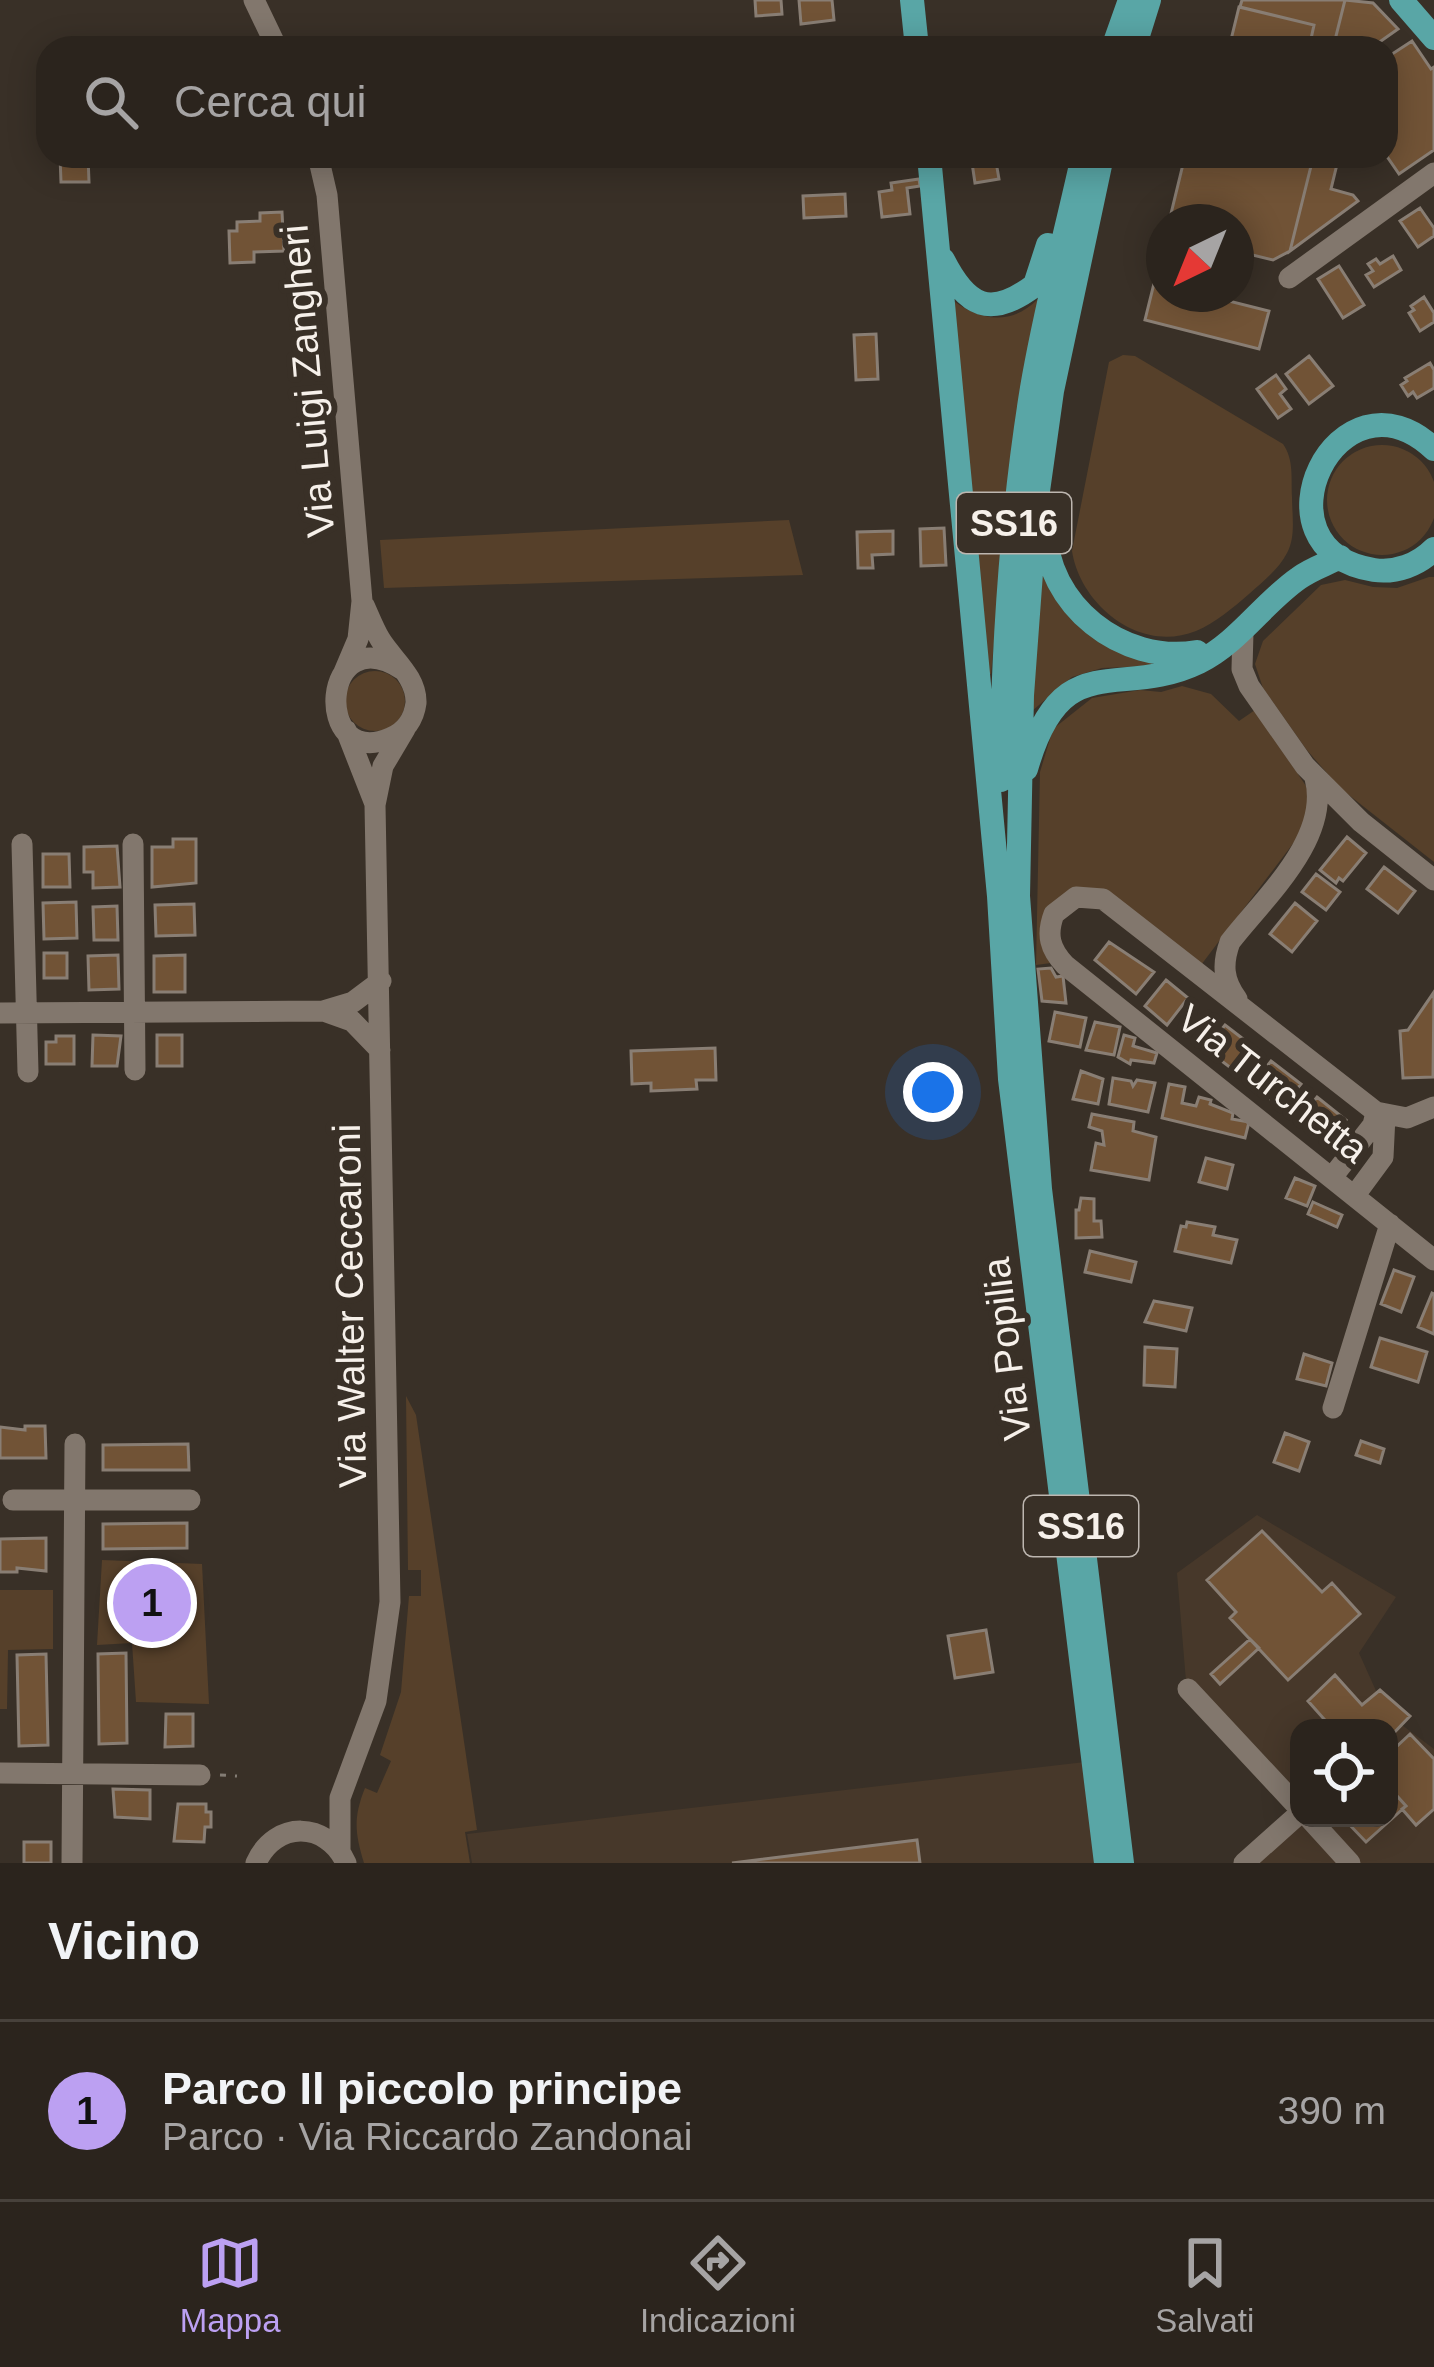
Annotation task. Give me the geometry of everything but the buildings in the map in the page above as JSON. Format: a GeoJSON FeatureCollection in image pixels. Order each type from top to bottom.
{"type":"FeatureCollection","features":[{"type":"Feature","properties":{"kind":"main road"},"geometry":{"type":"LineString","coordinates":[[912,0],[916,36]]}},
{"type":"Feature","properties":{"kind":"main road"},"geometry":{"type":"LineString","coordinates":[[1117,36],[1130,0]]}},
{"type":"Feature","properties":{"kind":"main road"},"geometry":{"type":"LineString","coordinates":[[1138,36],[1149,0]]}},
{"type":"Feature","properties":{"kind":"main road"},"geometry":{"type":"LineString","coordinates":[[1401,0],[1434,38]]}},
{"type":"Feature","properties":{"kind":"main road"},"geometry":{"type":"LineString","coordinates":[[930,168],[939,291],[1008,896]]}},
{"type":"Feature","properties":{"kind":"main road"},"geometry":{"type":"LineString","coordinates":[[939,253],[955,284],[971,301],[1003,305],[1018,298],[1035,285],[1070,168]]}},
{"type":"Feature","properties":{"kind":"main road","name":"SS16"},"geometry":{"type":"LineString","coordinates":[[1008,896],[1002,693],[1016,494],[1033,382],[1080,168]]}},
{"type":"Feature","properties":{"kind":"main road","name":"SS16"},"geometry":{"type":"LineString","coordinates":[[1008,896],[1036,505],[1052,391],[1099,168]]}},
{"type":"Feature","properties":{"kind":"main road"},"geometry":{"type":"LineString","coordinates":[[1052,391],[1046,551],[1076,608],[1119,642],[1145,650],[1178,655],[1217,649]]}},
{"type":"Feature","properties":{"kind":"main road"},"geometry":{"type":"LineString","coordinates":[[1408,432],[1434,418]]}},
{"type":"Feature","properties":{"kind":"main road"},"geometry":{"type":"LineString","coordinates":[[1431,555],[1406,567],[1360,568],[1340,557],[1321,536],[1312,515],[1311,493],[1316,471],[1328,452],[1365,429],[1408,432],[1434,449]]}},
{"type":"Feature","properties":{"kind":"main road"},"geometry":{"type":"LineString","coordinates":[[1018,794],[1030,754],[1059,702],[1092,682],[1202,661],[1243,632],[1298,578],[1321,536]]}},
{"type":"Feature","properties":{"kind":"main road"},"geometry":{"type":"LineString","coordinates":[[1298,578],[1340,557]]}},
{"type":"Feature","properties":{"kind":"main road","name":"Via Popilia"},"geometry":{"type":"LineString","coordinates":[[1008,896],[1010,1079],[1106,1863]]}},
{"type":"Feature","properties":{"kind":"main road","name":"Via Popilia"},"geometry":{"type":"LineString","coordinates":[[1008,896],[1122,1863]]}},
{"type":"Feature","properties":{"kind":"street"},"geometry":{"type":"LineString","coordinates":[[254,0],[272,36]]}},
{"type":"Feature","properties":{"kind":"street","name":"Via Luigi Zangheri"},"geometry":{"type":"LineString","coordinates":[[321,168],[327,195],[362,601],[358,639],[344,672]]}},
{"type":"Feature","properties":{"kind":"street"},"geometry":{"type":"LineString","coordinates":[[1288,278],[1434,173]]}},
{"type":"Feature","properties":{"kind":"street","name":"Via Luigi Zangheri"},"geometry":{"type":"LineString","coordinates":[[362,601],[379,638],[403,670]]}},
{"type":"Feature","properties":{"kind":"street"},"geometry":{"type":"LineString","coordinates":[[1243,632],[1242,669],[1249,686],[1316,778],[1360,822],[1434,880]]}},
{"type":"Feature","properties":{"kind":"street"},"geometry":{"type":"LineString","coordinates":[[344,672],[367,659],[380,659],[403,670]]}},
{"type":"Feature","properties":{"kind":"street","name":"Via Walter Ceccaroni"},"geometry":{"type":"LineString","coordinates":[[343,1856],[340,1798],[376,1701],[389,1601],[375,805],[383,766],[416,705],[411,680],[403,670]]}},
{"type":"Feature","properties":{"kind":"street","name":"Via Walter Ceccaroni"},"geometry":{"type":"LineString","coordinates":[[344,672],[333,695],[338,720],[375,805]]}},
{"type":"Feature","properties":{"kind":"street"},"geometry":{"type":"LineString","coordinates":[[346,730],[369,742],[405,729]]}},
{"type":"Feature","properties":{"kind":"street"},"geometry":{"type":"LineString","coordinates":[[1316,778],[1318,814],[1308,841],[1231,942],[1224,959],[1229,988],[1244,1009],[1381,1114],[1408,1118],[1434,1107]]}},
{"type":"Feature","properties":{"kind":"street"},"geometry":{"type":"LineString","coordinates":[[22,844],[28,1072]]}},
{"type":"Feature","properties":{"kind":"street"},"geometry":{"type":"LineString","coordinates":[[133,844],[135,1070]]}},
{"type":"Feature","properties":{"kind":"street","name":"Via Turchetta"},"geometry":{"type":"LineString","coordinates":[[1244,1009],[1103,899],[1090,896],[1065,903],[1050,925],[1054,953],[1065,965],[1434,1260]]}},
{"type":"Feature","properties":{"kind":"street"},"geometry":{"type":"LineString","coordinates":[[0,1013],[323,1011],[353,1002],[381,981]]}},
{"type":"Feature","properties":{"kind":"street"},"geometry":{"type":"LineString","coordinates":[[323,1011],[352,1022],[380,1050]]}},
{"type":"Feature","properties":{"kind":"street"},"geometry":{"type":"LineString","coordinates":[[1333,1176],[1381,1114]]}},
{"type":"Feature","properties":{"kind":"street"},"geometry":{"type":"LineString","coordinates":[[1355,1195],[1384,1157],[1381,1114]]}},
{"type":"Feature","properties":{"kind":"street"},"geometry":{"type":"LineString","coordinates":[[1333,1408],[1390,1224]]}},
{"type":"Feature","properties":{"kind":"street"},"geometry":{"type":"LineString","coordinates":[[72,1863],[75,1444]]}},
{"type":"Feature","properties":{"kind":"street"},"geometry":{"type":"LineString","coordinates":[[13,1500],[190,1500]]}},
{"type":"Feature","properties":{"kind":"street"},"geometry":{"type":"LineString","coordinates":[[1188,1689],[1290,1801]]}},
{"type":"Feature","properties":{"kind":"street"},"geometry":{"type":"LineString","coordinates":[[0,1773],[200,1775]]}},
{"type":"Feature","properties":{"kind":"street"},"geometry":{"type":"LineString","coordinates":[[256,1863],[273,1838],[298,1830],[340,1798]]}},
{"type":"Feature","properties":{"kind":"street"},"geometry":{"type":"LineString","coordinates":[[1244,1863],[1290,1820]]}},
{"type":"Feature","properties":{"kind":"street"},"geometry":{"type":"LineString","coordinates":[[1317,1827],[1350,1863]]}},
{"type":"Feature","properties":{"kind":"street"},"geometry":{"type":"LineString","coordinates":[[298,1830],[321,1834],[343,1856]]}},
{"type":"Feature","properties":{"kind":"shaded area"},"geometry":{"type":"Polygon","coordinates":[[[947,296],[970,311],[993,317],[1016,314],[1038,299],[1009,491],[991,674],[986,674],[947,296]]]}},
{"type":"Feature","properties":{"kind":"shaded area"},"geometry":{"type":"Polygon","coordinates":[[[1123,355],[1135,356],[1283,444],[1290,463],[1293,533],[1284,559],[1210,624],[1175,636],[1154,636],[1116,620],[1087,589],[1072,551],[1109,362],[1123,355]]]}},
{"type":"Feature","properties":{"kind":"shaded area"},"geometry":{"type":"Polygon","coordinates":[[[1382,445],[1403,449],[1421,461],[1433,479],[1433,521],[1421,539],[1403,551],[1382,555],[1361,551],[1343,539],[1331,521],[1327,500],[1331,479],[1343,461],[1361,449],[1382,445]]]}},
{"type":"Feature","properties":{"kind":"shaded area"},"geometry":{"type":"Polygon","coordinates":[[[789,520],[803,575],[384,588],[380,540],[789,520]]]}},
{"type":"Feature","properties":{"kind":"shaded area"},"geometry":{"type":"Polygon","coordinates":[[[1041,572],[1086,632],[1152,666],[1102,668],[1072,677],[1032,711],[1041,572]]]}},
{"type":"Feature","properties":{"kind":"shaded area"},"geometry":{"type":"Polygon","coordinates":[[[1434,577],[1434,862],[1340,788],[1263,688],[1255,664],[1263,641],[1321,585],[1345,580],[1397,588],[1434,577]]]}},
{"type":"Feature","properties":{"kind":"shaded area"},"geometry":{"type":"Polygon","coordinates":[[[375,671],[396,680],[405,701],[396,722],[375,731],[354,722],[345,701],[354,680],[375,671]]]}},
{"type":"Feature","properties":{"kind":"shaded area"},"geometry":{"type":"Polygon","coordinates":[[[1182,686],[1211,694],[1239,721],[1255,710],[1306,786],[1310,800],[1304,829],[1201,965],[1114,898],[1067,894],[1051,963],[1036,965],[1040,772],[1053,729],[1092,698],[1182,686]]]}},
{"type":"Feature","properties":{"kind":"shaded area"},"geometry":{"type":"Polygon","coordinates":[[[406,1396],[416,1415],[477,1830],[465,1832],[470,1863],[364,1863],[357,1834],[365,1788],[377,1793],[391,1761],[380,1755],[401,1692],[409,1596],[421,1596],[421,1570],[408,1570],[406,1396]]]}},
{"type":"Feature","properties":{"kind":"shaded area"},"geometry":{"type":"Polygon","coordinates":[[[1257,1515],[1396,1597],[1359,1653],[1386,1713],[1394,1719],[1290,1719],[1290,1806],[1186,1681],[1177,1573],[1257,1515]]]}},
{"type":"Feature","properties":{"kind":"shaded area"},"geometry":{"type":"Polygon","coordinates":[[[102,1560],[202,1564],[209,1704],[136,1702],[132,1643],[97,1645],[102,1560]]]}},
{"type":"Feature","properties":{"kind":"shaded area"},"geometry":{"type":"Polygon","coordinates":[[[0,1590],[53,1590],[53,1649],[8,1650],[7,1709],[0,1709],[0,1590]]]}},
{"type":"Feature","properties":{"kind":"shaded area"},"geometry":{"type":"Polygon","coordinates":[[[1398,1722],[1434,1749],[1434,1863],[1238,1863],[1290,1808],[1290,1827],[1398,1827],[1398,1722]]]}},
{"type":"Feature","properties":{"kind":"shaded area"},"geometry":{"type":"Polygon","coordinates":[[[1085,1762],[1098,1863],[472,1863],[467,1834],[1085,1762]]]}},
{"type":"Feature","properties":{"kind":"place","name":"Parco Il piccolo principe"},"geometry":{"type":"Point","coordinates":[152,1603]}}]}
